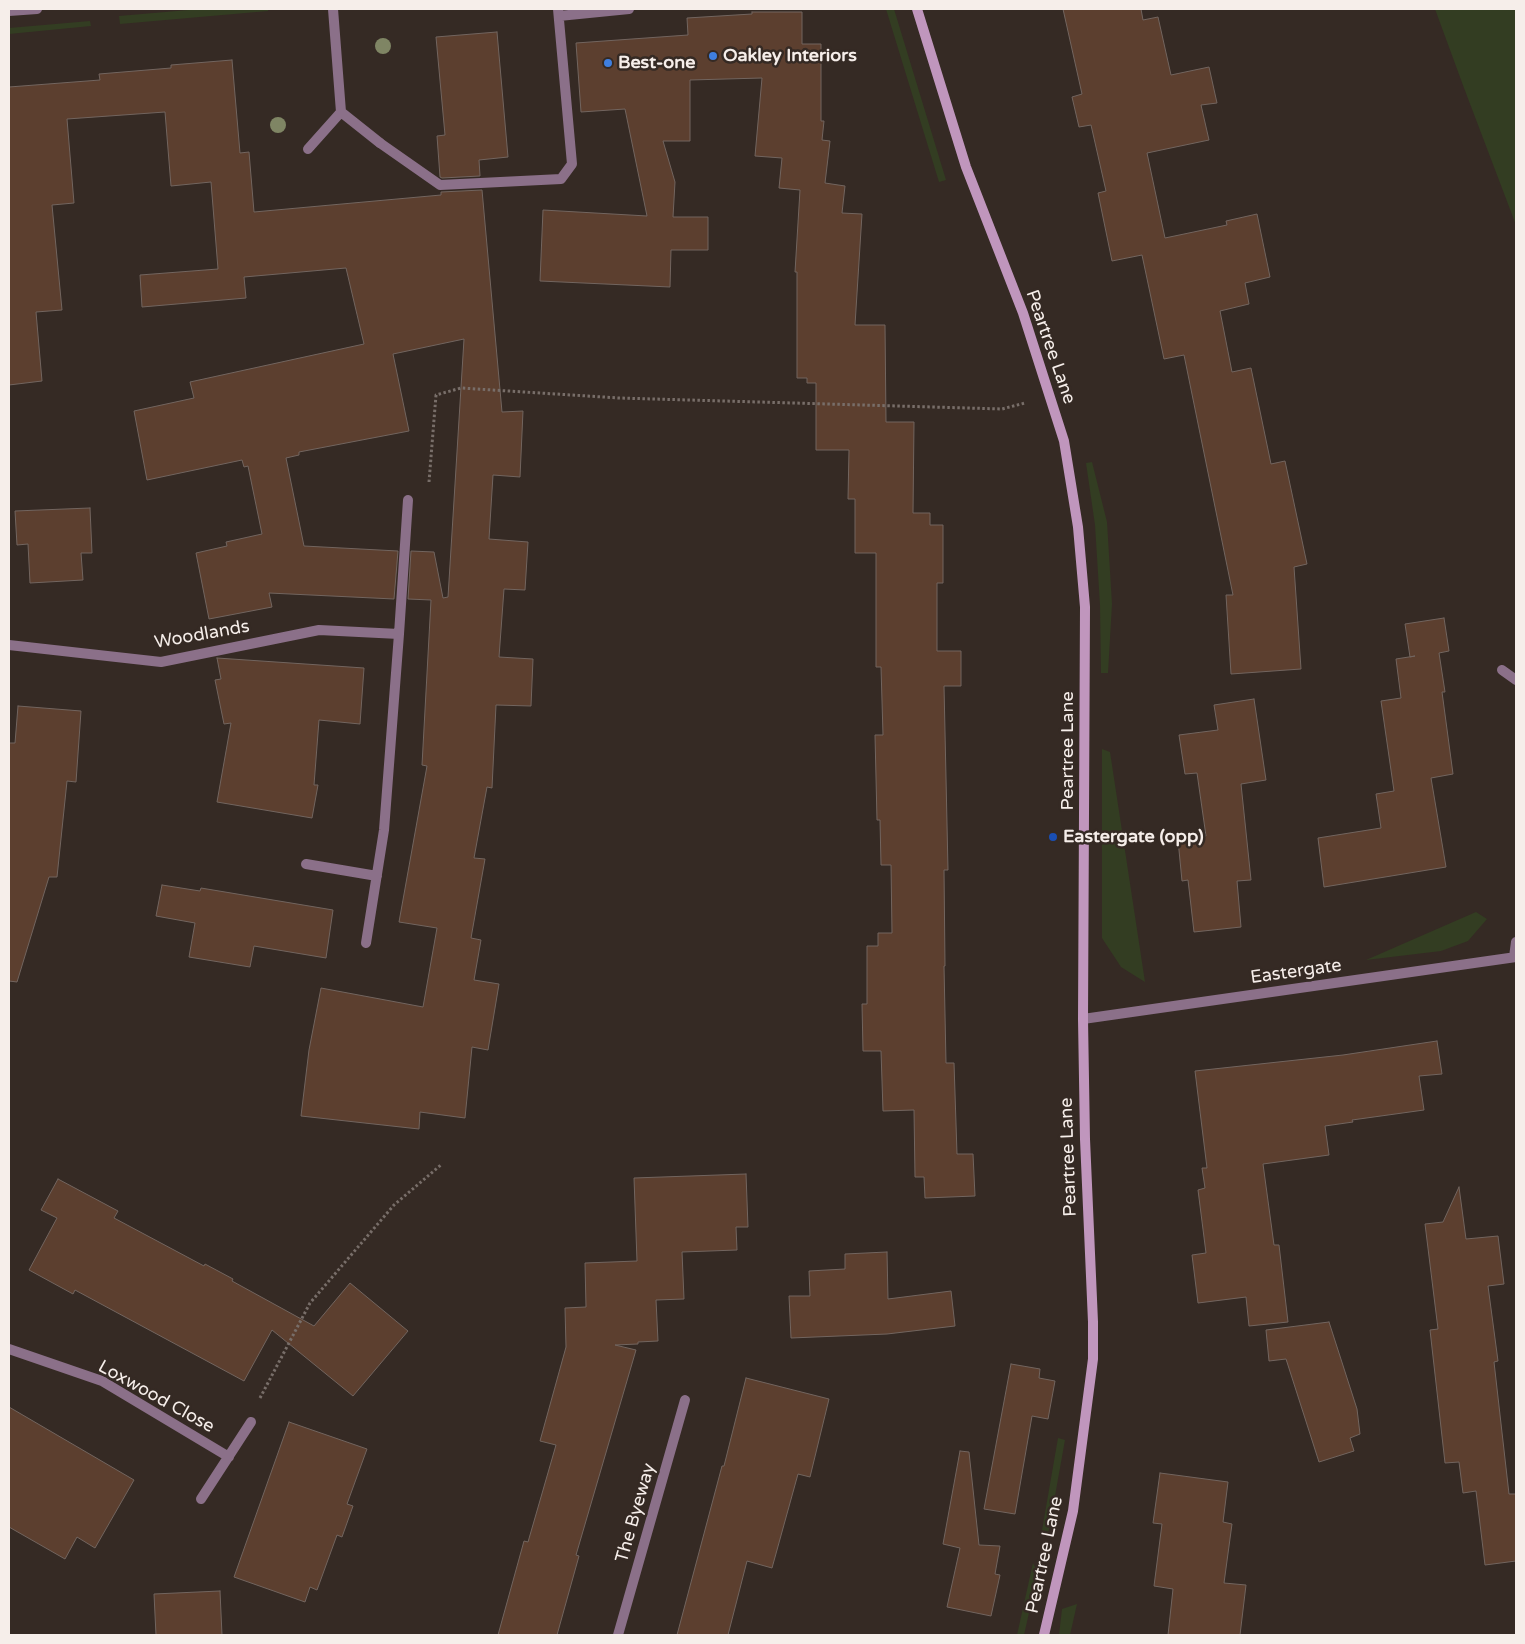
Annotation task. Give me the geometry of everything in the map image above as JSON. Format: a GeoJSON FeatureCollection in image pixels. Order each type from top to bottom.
{"type":"FeatureCollection","features":[{"type":"Feature","properties":{"kind":"street"},"geometry":{"type":"LineString","coordinates":[[9,12],[37,9]]}},
{"type":"Feature","properties":{"kind":"street"},"geometry":{"type":"LineString","coordinates":[[308,149],[341,112],[333,9]]}},
{"type":"Feature","properties":{"kind":"street"},"geometry":{"type":"LineString","coordinates":[[341,112],[440,185],[561,179],[572,164],[559,12],[629,9]]}},
{"type":"Feature","properties":{"kind":"street","name":"Peartree Lane"},"geometry":{"type":"LineString","coordinates":[[917,9],[966,167],[1023,313],[1064,441],[1078,527],[1084,607],[1083,1020],[1085,1148],[1093,1359],[1073,1511],[1044,1635]]}},
{"type":"Feature","properties":{"kind":"street"},"geometry":{"type":"LineString","coordinates":[[366,943],[384,830],[408,500]]}},
{"type":"Feature","properties":{"kind":"street","name":"Woodlands"},"geometry":{"type":"LineString","coordinates":[[9,645],[161,662],[319,630],[399,634]]}},
{"type":"Feature","properties":{"kind":"street"},"geometry":{"type":"LineString","coordinates":[[1502,670],[1516,680]]}},
{"type":"Feature","properties":{"kind":"street"},"geometry":{"type":"LineString","coordinates":[[306,864],[377,876]]}},
{"type":"Feature","properties":{"kind":"street","name":"Eastergate"},"geometry":{"type":"LineString","coordinates":[[1083,1020],[1515,957],[1516,942]]}},
{"type":"Feature","properties":{"kind":"street","name":"Loxwood Close"},"geometry":{"type":"LineString","coordinates":[[9,1349],[102,1381],[229,1457]]}},
{"type":"Feature","properties":{"kind":"street","name":"The Byeway"},"geometry":{"type":"LineString","coordinates":[[618,1635],[685,1400]]}},
{"type":"Feature","properties":{"kind":"street"},"geometry":{"type":"LineString","coordinates":[[201,1500],[251,1422]]}},
{"type":"Feature","properties":{"kind":"path"},"geometry":{"type":"LineString","coordinates":[[408,500],[428,489],[436,395],[461,388],[619,398],[1002,409],[1050,397]]}},
{"type":"Feature","properties":{"kind":"path"},"geometry":{"type":"LineString","coordinates":[[251,1422],[263,1390],[310,1303],[394,1205],[442,1164]]}},
{"type":"Feature","properties":{"kind":"green space"},"geometry":{"type":"Polygon","coordinates":[[[200,9],[268,9],[268,11],[120,24],[119,16],[200,9]]]}},
{"type":"Feature","properties":{"kind":"green space"},"geometry":{"type":"Polygon","coordinates":[[[886,9],[894,9],[946,180],[939,182],[886,9]]]}},
{"type":"Feature","properties":{"kind":"green space"},"geometry":{"type":"Polygon","coordinates":[[[1435,9],[1516,9],[1516,225],[1464,88],[1435,9]]]}},
{"type":"Feature","properties":{"kind":"green space"},"geometry":{"type":"Polygon","coordinates":[[[90,21],[91,26],[9,34],[9,28],[90,21]]]}},
{"type":"Feature","properties":{"kind":"green space"},"geometry":{"type":"Polygon","coordinates":[[[1092,462],[1107,522],[1112,604],[1108,673],[1101,673],[1100,605],[1095,525],[1086,463],[1092,462]]]}},
{"type":"Feature","properties":{"kind":"green space"},"geometry":{"type":"Polygon","coordinates":[[[1102,749],[1110,752],[1145,982],[1121,967],[1102,938],[1102,749]]]}},
{"type":"Feature","properties":{"kind":"green space"},"geometry":{"type":"Polygon","coordinates":[[[1476,912],[1487,919],[1468,941],[1441,951],[1366,960],[1476,912]]]}},
{"type":"Feature","properties":{"kind":"green space"},"geometry":{"type":"Polygon","coordinates":[[[1058,1438],[1065,1440],[1048,1535],[1041,1536],[1058,1438]]]}},
{"type":"Feature","properties":{"kind":"green space"},"geometry":{"type":"Polygon","coordinates":[[[1033,1563],[1038,1573],[1024,1635],[1017,1635],[1033,1563]]]}},
{"type":"Feature","properties":{"kind":"green space"},"geometry":{"type":"Polygon","coordinates":[[[1077,1604],[1070,1635],[1059,1635],[1062,1609],[1077,1604]]]}},
{"type":"Feature","properties":{"kind":"building"},"geometry":{"type":"Polygon","coordinates":[[[1063,9],[1141,9],[1143,20],[1158,17],[1171,75],[1209,67],[1217,103],[1201,105],[1209,140],[1147,153],[1165,238],[1227,225],[1226,221],[1257,214],[1270,277],[1245,283],[1249,304],[1220,311],[1232,372],[1251,368],[1271,464],[1285,461],[1307,564],[1294,567],[1301,669],[1231,674],[1226,595],[1233,595],[1184,355],[1164,359],[1142,255],[1112,261],[1098,193],[1106,191],[1091,125],[1079,127],[1072,97],[1082,94],[1063,9]]]}},
{"type":"Feature","properties":{"kind":"building"},"geometry":{"type":"Polygon","coordinates":[[[752,12],[802,12],[802,44],[821,44],[821,121],[824,121],[822,140],[830,141],[825,183],[845,186],[842,213],[862,214],[855,325],[885,325],[886,422],[914,422],[913,513],[930,513],[930,525],[943,525],[943,583],[937,583],[937,651],[961,651],[961,686],[944,686],[948,870],[944,870],[946,1063],[954,1063],[957,1154],[973,1154],[975,1196],[925,1198],[924,1177],[915,1177],[914,1110],[883,1111],[881,1051],[863,1051],[862,1004],[867,1004],[867,946],[878,946],[878,933],[892,933],[891,865],[881,865],[880,820],[877,820],[875,735],[883,735],[881,667],[876,667],[876,553],[855,553],[855,499],[848,499],[849,450],[816,450],[816,383],[807,383],[807,378],[797,378],[797,272],[795,272],[800,190],[779,188],[782,158],[755,156],[762,78],[690,80],[690,141],[663,141],[675,182],[673,217],[708,217],[708,250],[671,250],[670,287],[540,281],[543,210],[647,216],[625,109],[581,112],[576,43],[688,35],[687,18],[752,14],[752,12]]]}},
{"type":"Feature","properties":{"kind":"building"},"geometry":{"type":"Polygon","coordinates":[[[497,32],[508,157],[479,160],[480,176],[442,178],[440,177],[437,136],[445,135],[436,37],[497,32]]]}},
{"type":"Feature","properties":{"kind":"building"},"geometry":{"type":"Polygon","coordinates":[[[232,60],[240,153],[249,152],[254,212],[441,195],[441,192],[482,190],[502,412],[523,411],[520,477],[493,475],[489,539],[528,542],[525,590],[504,589],[499,657],[533,659],[531,706],[496,705],[492,788],[487,787],[474,858],[485,859],[471,938],[481,940],[474,980],[499,984],[488,1050],[472,1047],[465,1118],[420,1112],[419,1129],[301,1116],[309,1050],[321,988],[423,1007],[437,928],[399,922],[427,766],[422,765],[431,600],[408,599],[411,551],[434,552],[443,598],[448,597],[464,339],[393,354],[409,431],[299,452],[299,455],[286,458],[304,546],[398,551],[394,599],[269,593],[272,607],[209,619],[196,553],[227,546],[226,542],[262,534],[248,466],[244,467],[242,460],[147,480],[134,411],[194,398],[190,382],[364,344],[346,268],[244,277],[246,298],[142,307],[140,275],[218,269],[211,182],[171,186],[165,112],[67,119],[74,203],[52,205],[62,310],[36,312],[42,381],[9,385],[9,87],[100,80],[99,74],[171,68],[171,65],[232,60]]]}},
{"type":"Feature","properties":{"kind":"building"},"geometry":{"type":"Polygon","coordinates":[[[90,508],[92,553],[81,553],[83,580],[30,583],[28,544],[17,545],[15,511],[90,508]]]}},
{"type":"Feature","properties":{"kind":"building"},"geometry":{"type":"Polygon","coordinates":[[[1444,618],[1449,651],[1439,653],[1445,692],[1442,692],[1453,774],[1431,778],[1446,867],[1324,887],[1318,838],[1381,828],[1376,794],[1394,791],[1381,701],[1401,698],[1396,659],[1410,657],[1405,624],[1444,618]]]}},
{"type":"Feature","properties":{"kind":"building"},"geometry":{"type":"Polygon","coordinates":[[[217,658],[364,668],[360,724],[319,720],[314,785],[318,785],[312,818],[217,802],[231,723],[224,724],[215,680],[221,679],[217,658]]]}},
{"type":"Feature","properties":{"kind":"building"},"geometry":{"type":"Polygon","coordinates":[[[1254,699],[1266,780],[1241,784],[1251,880],[1237,881],[1241,927],[1194,932],[1188,880],[1182,881],[1178,840],[1206,836],[1197,773],[1185,774],[1179,735],[1218,730],[1214,705],[1254,699]]]}},
{"type":"Feature","properties":{"kind":"building"},"geometry":{"type":"Polygon","coordinates":[[[18,706],[81,711],[76,782],[67,781],[57,877],[49,877],[17,982],[9,981],[9,743],[15,743],[18,706]]]}},
{"type":"Feature","properties":{"kind":"building"},"geometry":{"type":"Polygon","coordinates":[[[162,885],[200,891],[201,888],[333,910],[326,958],[254,946],[250,967],[189,957],[195,923],[156,916],[162,885]]]}},
{"type":"Feature","properties":{"kind":"building"},"geometry":{"type":"Polygon","coordinates":[[[1437,1041],[1442,1074],[1419,1076],[1424,1110],[1352,1120],[1353,1122],[1325,1126],[1329,1155],[1263,1164],[1274,1245],[1279,1245],[1288,1322],[1249,1326],[1246,1297],[1198,1303],[1192,1255],[1206,1253],[1198,1190],[1205,1188],[1202,1168],[1207,1168],[1195,1071],[1343,1055],[1437,1041]]]}},
{"type":"Feature","properties":{"kind":"building"},"geometry":{"type":"Polygon","coordinates":[[[746,1174],[748,1227],[736,1227],[737,1250],[682,1252],[684,1299],[656,1300],[658,1341],[615,1345],[636,1350],[576,1555],[579,1556],[557,1635],[498,1635],[524,1541],[528,1542],[556,1445],[540,1441],[566,1347],[565,1308],[586,1307],[585,1263],[637,1261],[634,1178],[746,1174]]]}},
{"type":"Feature","properties":{"kind":"building"},"geometry":{"type":"Polygon","coordinates":[[[58,1179],[118,1211],[114,1218],[204,1266],[205,1264],[233,1279],[232,1281],[314,1326],[350,1283],[408,1331],[353,1396],[272,1330],[244,1381],[75,1290],[73,1294],[29,1270],[57,1218],[41,1210],[58,1179]]]}},
{"type":"Feature","properties":{"kind":"building"},"geometry":{"type":"Polygon","coordinates":[[[1459,1187],[1466,1239],[1498,1236],[1504,1284],[1488,1286],[1498,1361],[1494,1362],[1509,1494],[1516,1494],[1516,1561],[1485,1565],[1476,1491],[1463,1493],[1459,1462],[1445,1463],[1430,1330],[1438,1329],[1425,1224],[1443,1222],[1459,1187]]]}},
{"type":"Feature","properties":{"kind":"building"},"geometry":{"type":"Polygon","coordinates":[[[887,1252],[888,1299],[951,1291],[955,1326],[887,1334],[791,1338],[789,1296],[810,1296],[809,1271],[845,1269],[845,1254],[887,1252]]]}},
{"type":"Feature","properties":{"kind":"building"},"geometry":{"type":"Polygon","coordinates":[[[1329,1322],[1357,1409],[1360,1434],[1350,1438],[1354,1451],[1319,1462],[1286,1359],[1269,1361],[1266,1330],[1329,1322]]]}},
{"type":"Feature","properties":{"kind":"building"},"geometry":{"type":"Polygon","coordinates":[[[1011,1364],[1040,1369],[1039,1378],[1055,1381],[1048,1419],[1032,1416],[1015,1514],[984,1509],[1011,1364]]]}},
{"type":"Feature","properties":{"kind":"building"},"geometry":{"type":"Polygon","coordinates":[[[746,1378],[829,1399],[810,1477],[798,1474],[772,1568],[747,1561],[728,1635],[677,1635],[722,1466],[724,1466],[746,1378]]]}},
{"type":"Feature","properties":{"kind":"building"},"geometry":{"type":"Polygon","coordinates":[[[9,1407],[134,1480],[95,1548],[77,1537],[65,1559],[9,1527],[9,1407]]]}},
{"type":"Feature","properties":{"kind":"building"},"geometry":{"type":"Polygon","coordinates":[[[289,1422],[367,1449],[347,1504],[353,1506],[342,1537],[337,1535],[317,1590],[310,1587],[305,1602],[234,1577],[289,1422]]]}},
{"type":"Feature","properties":{"kind":"building"},"geometry":{"type":"Polygon","coordinates":[[[960,1451],[969,1452],[979,1545],[1000,1546],[995,1574],[1000,1575],[991,1616],[947,1607],[960,1548],[943,1544],[960,1451]]]}},
{"type":"Feature","properties":{"kind":"building"},"geometry":{"type":"Polygon","coordinates":[[[1160,1473],[1228,1482],[1223,1522],[1232,1524],[1224,1583],[1246,1585],[1240,1635],[1168,1635],[1173,1589],[1154,1586],[1162,1524],[1153,1523],[1160,1473]]]}},
{"type":"Feature","properties":{"kind":"building"},"geometry":{"type":"Polygon","coordinates":[[[220,1591],[222,1635],[156,1635],[154,1594],[220,1591]]]}},
{"type":"Feature","properties":{"kind":"place","name":"Oakley Interiors"},"geometry":{"type":"Point","coordinates":[713,56]}},
{"type":"Feature","properties":{"kind":"place","name":"Best-one"},"geometry":{"type":"Point","coordinates":[608,63]}},
{"type":"Feature","properties":{"kind":"place","name":"Eastergate (opp)"},"geometry":{"type":"Point","coordinates":[1053,837]}}]}
